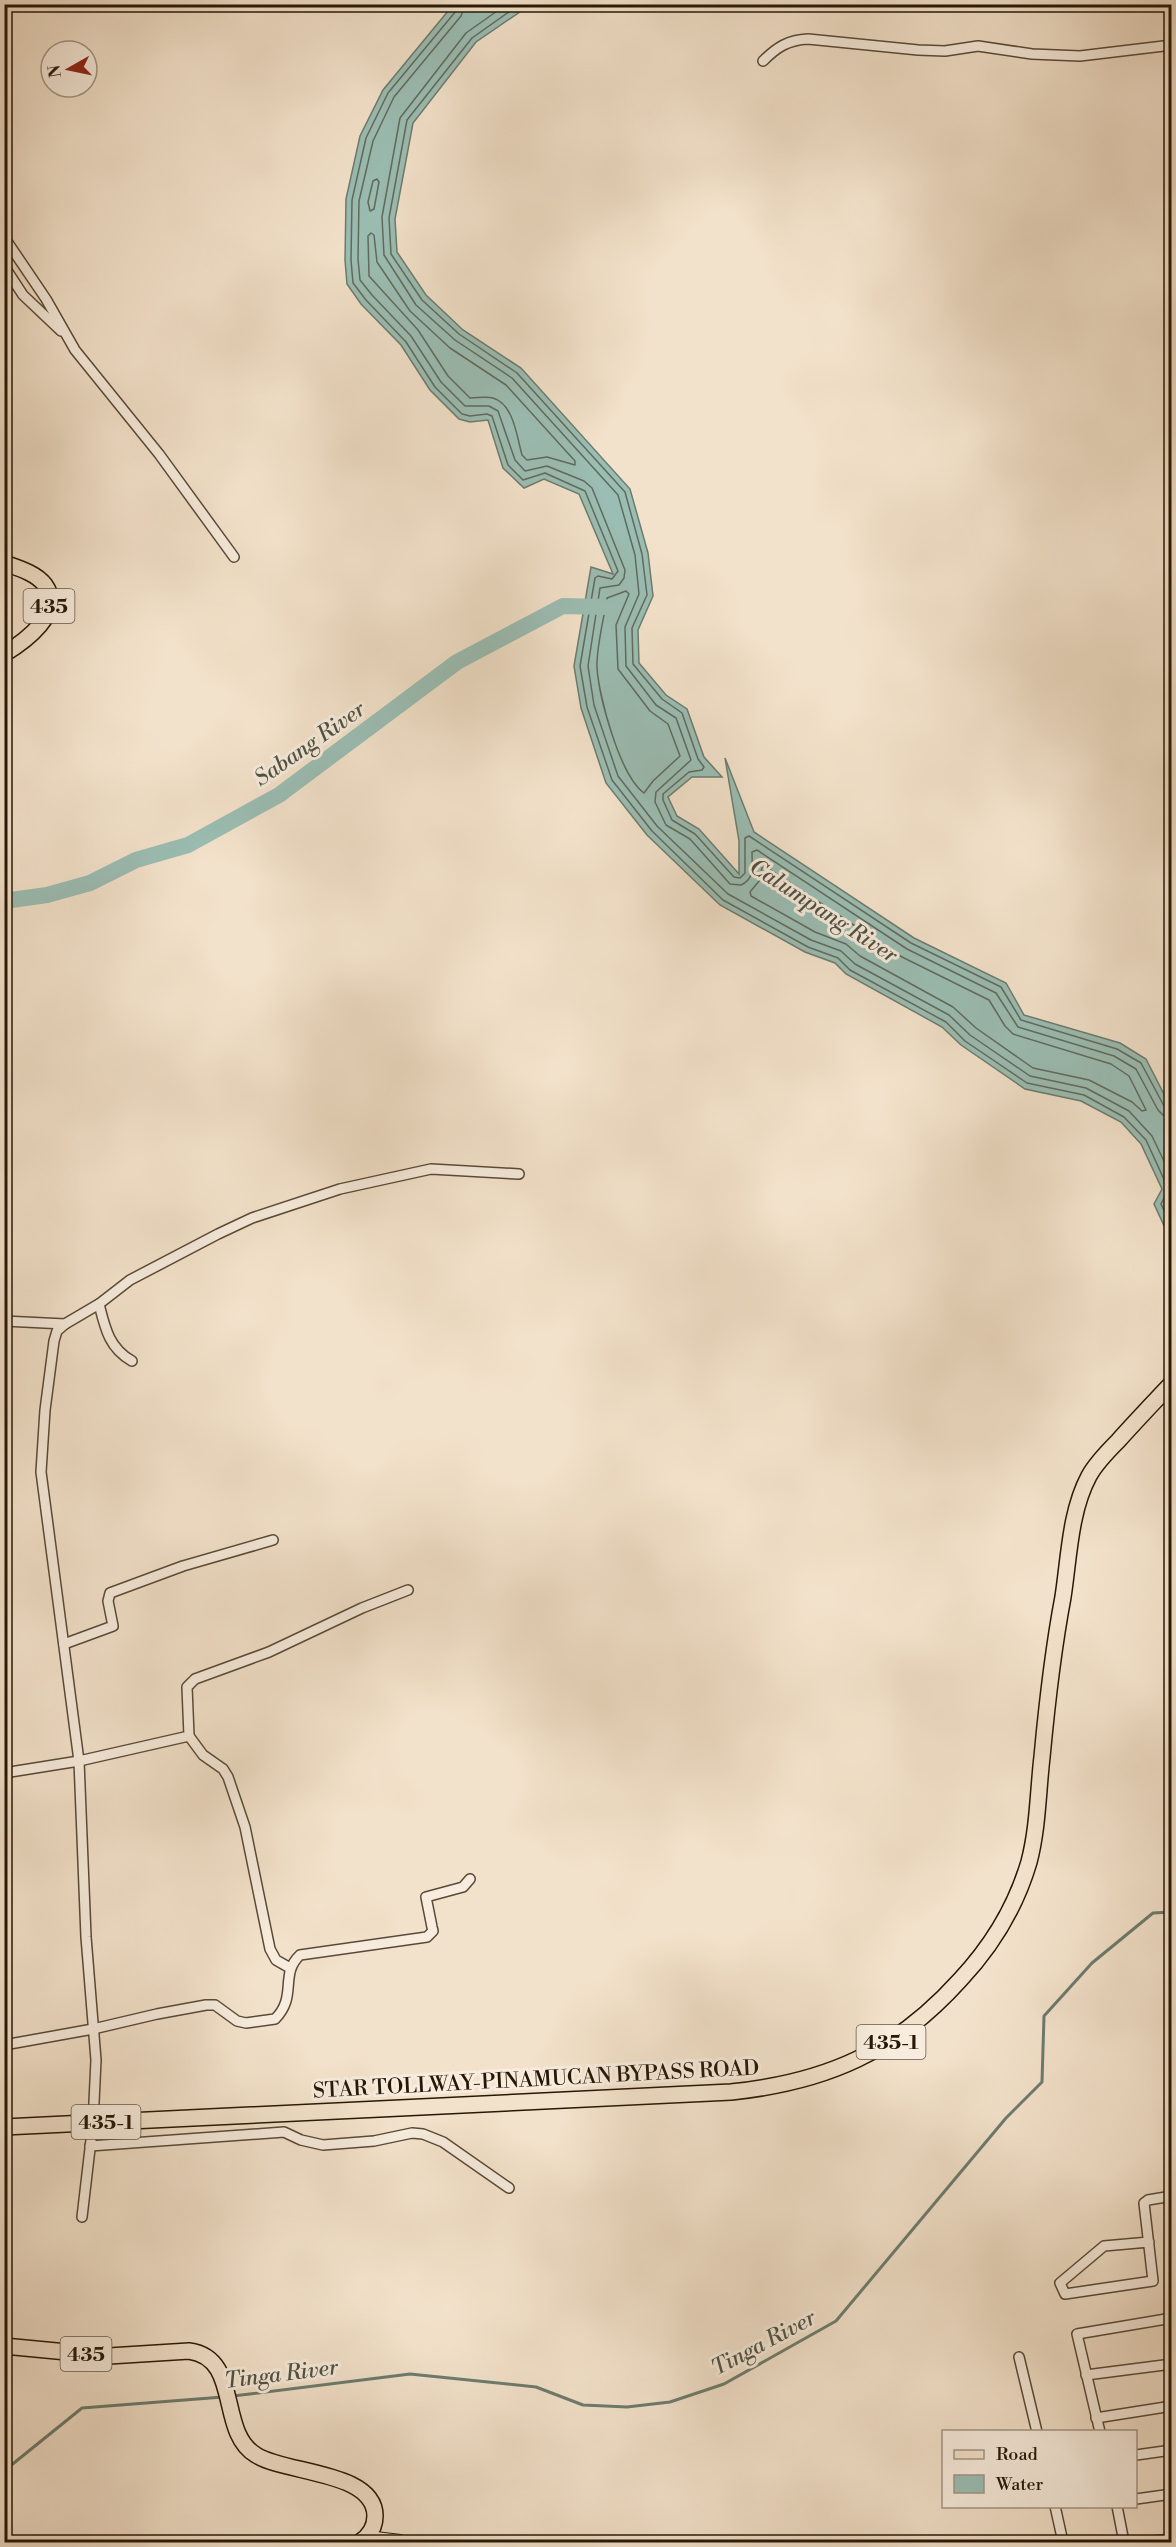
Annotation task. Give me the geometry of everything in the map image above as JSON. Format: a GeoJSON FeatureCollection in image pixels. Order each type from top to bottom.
{"type":"FeatureCollection","features":[{"type":"Feature","properties":{"kind":"main road","name":"435"},"geometry":{"type":"LineString","coordinates":[[4,563],[32,574],[46,586],[50,603],[43,623],[26,640],[4,654]]}},
{"type":"Feature","properties":{"kind":"main road","name":"STAR TOLLWAY-PINAMUCAN BYPASS ROAD"},"geometry":{"type":"LineString","coordinates":[[4,2127],[731,2092],[796,2082],[864,2056],[896,2039],[920,2021],[970,1970],[994,1937],[1020,1890],[1029,1860],[1035,1823],[1051,1662],[1079,1502],[1089,1476],[1172,1383]]}},
{"type":"Feature","properties":{"kind":"main road","name":"435"},"geometry":{"type":"LineString","coordinates":[[4,2346],[109,2356],[199,2352],[216,2364],[241,2439],[256,2456],[361,2488],[372,2500],[375,2526],[364,2540]]}},
{"type":"Feature","properties":{"kind":"street"},"geometry":{"type":"LineString","coordinates":[[763,61],[774,50],[791,40],[808,39],[918,50],[945,51],[978,46],[1032,54],[1080,56],[1172,45]]}},
{"type":"Feature","properties":{"kind":"street"},"geometry":{"type":"LineString","coordinates":[[4,237],[46,299],[69,339],[103,387],[159,454],[234,557]]}},
{"type":"Feature","properties":{"kind":"street"},"geometry":{"type":"LineString","coordinates":[[4,266],[23,295],[69,339]]}},
{"type":"Feature","properties":{"kind":"street"},"geometry":{"type":"LineString","coordinates":[[82,2217],[93,2123],[96,2060],[86,1937],[79,1761],[41,1472],[45,1410],[57,1331],[99,1304],[130,1280],[252,1218],[340,1189],[431,1170],[519,1174]]}},
{"type":"Feature","properties":{"kind":"street"},"geometry":{"type":"LineString","coordinates":[[99,1304],[105,1328],[113,1346],[118,1353],[132,1361]]}},
{"type":"Feature","properties":{"kind":"street"},"geometry":{"type":"LineString","coordinates":[[4,1321],[65,1324]]}},
{"type":"Feature","properties":{"kind":"street"},"geometry":{"type":"LineString","coordinates":[[64,1644],[113,1626],[108,1601],[110,1593],[183,1566],[273,1540]]}},
{"type":"Feature","properties":{"kind":"street"},"geometry":{"type":"LineString","coordinates":[[290,1968],[276,1960],[270,1949],[245,1827],[226,1772],[203,1755],[189,1736],[187,1687],[195,1679],[269,1652],[362,1608],[408,1590]]}},
{"type":"Feature","properties":{"kind":"street"},"geometry":{"type":"LineString","coordinates":[[4,1773],[79,1761],[189,1736]]}},
{"type":"Feature","properties":{"kind":"street"},"geometry":{"type":"LineString","coordinates":[[4,2045],[93,2030],[206,2005],[215,2005],[237,2021],[246,2023],[275,2019],[287,2002],[290,1968],[300,1955],[428,1937],[433,1931],[426,1897],[463,1887],[470,1879]]}},
{"type":"Feature","properties":{"kind":"street"},"geometry":{"type":"LineString","coordinates":[[90,2146],[284,2132],[311,2143],[337,2145],[374,2141],[397,2135],[423,2134],[443,2142],[509,2188]]}},
{"type":"Feature","properties":{"kind":"street"},"geometry":{"type":"LineString","coordinates":[[1149,2242],[1104,2246],[1060,2283],[1061,2289],[1065,2294],[1153,2281],[1149,2242],[1144,2203],[1172,2196]]}},
{"type":"Feature","properties":{"kind":"street"},"geometry":{"type":"LineString","coordinates":[[1099,2430],[1077,2334],[1172,2318]]}},
{"type":"Feature","properties":{"kind":"street"},"geometry":{"type":"LineString","coordinates":[[1019,2357],[1037,2430]]}},
{"type":"Feature","properties":{"kind":"street"},"geometry":{"type":"LineString","coordinates":[[1086,2375],[1172,2364]]}},
{"type":"Feature","properties":{"kind":"street"},"geometry":{"type":"LineString","coordinates":[[1096,2418],[1172,2406]]}},
{"type":"Feature","properties":{"kind":"street"},"geometry":{"type":"LineString","coordinates":[[1137,2455],[1172,2450]]}},
{"type":"Feature","properties":{"kind":"street"},"geometry":{"type":"LineString","coordinates":[[1137,2499],[1172,2494]]}},
{"type":"Feature","properties":{"kind":"street"},"geometry":{"type":"LineString","coordinates":[[1055,2508],[1063,2542]]}},
{"type":"Feature","properties":{"kind":"street"},"geometry":{"type":"LineString","coordinates":[[1117,2508],[1124,2542]]}},
{"type":"Feature","properties":{"kind":"street"},"geometry":{"type":"LineString","coordinates":[[1141,2542],[1172,2539]]}},
{"type":"Feature","properties":{"kind":"street"},"geometry":{"type":"LineString","coordinates":[[364,2540],[400,2542]]}},
{"type":"Feature","properties":{"kind":"water","name":"Calumpang River"},"geometry":{"type":"Polygon","coordinates":[[[453,5],[530,5],[476,42],[413,123],[395,219],[397,252],[426,295],[463,330],[521,368],[630,489],[648,553],[653,596],[638,630],[639,663],[666,695],[687,709],[704,757],[722,777],[692,777],[668,797],[677,816],[699,829],[739,874],[739,841],[725,758],[754,832],[914,938],[1006,983],[1024,1015],[1120,1043],[1146,1059],[1171,1108],[1171,1241],[1154,1204],[1162,1189],[1141,1144],[1121,1122],[1081,1101],[1025,1089],[961,1045],[942,1027],[846,974],[835,963],[805,952],[720,905],[647,835],[606,783],[581,708],[574,666],[591,567],[613,574],[579,494],[544,479],[524,488],[503,468],[488,420],[470,422],[459,419],[430,390],[401,345],[361,304],[347,284],[346,199],[360,136],[383,90],[453,5]]]}},
{"type":"Feature","properties":{"kind":"waterway","name":"Sabang River"},"geometry":{"type":"LineString","coordinates":[[4,901],[47,895],[90,883],[136,860],[188,845],[279,795],[457,662],[563,606],[605,607]]}},
{"type":"Feature","properties":{"kind":"waterway","name":"Tinga River"},"geometry":{"type":"LineString","coordinates":[[233,2396],[410,2374],[536,2387],[583,2405],[627,2407],[670,2402],[724,2384],[836,2321],[1006,2118],[1042,2082],[1044,2016],[1092,1963],[1153,1913],[1172,1912]]}},
{"type":"Feature","properties":{"kind":"waterway","name":"Tinga River"},"geometry":{"type":"LineString","coordinates":[[4,2471],[82,2408],[223,2397]]}}]}
